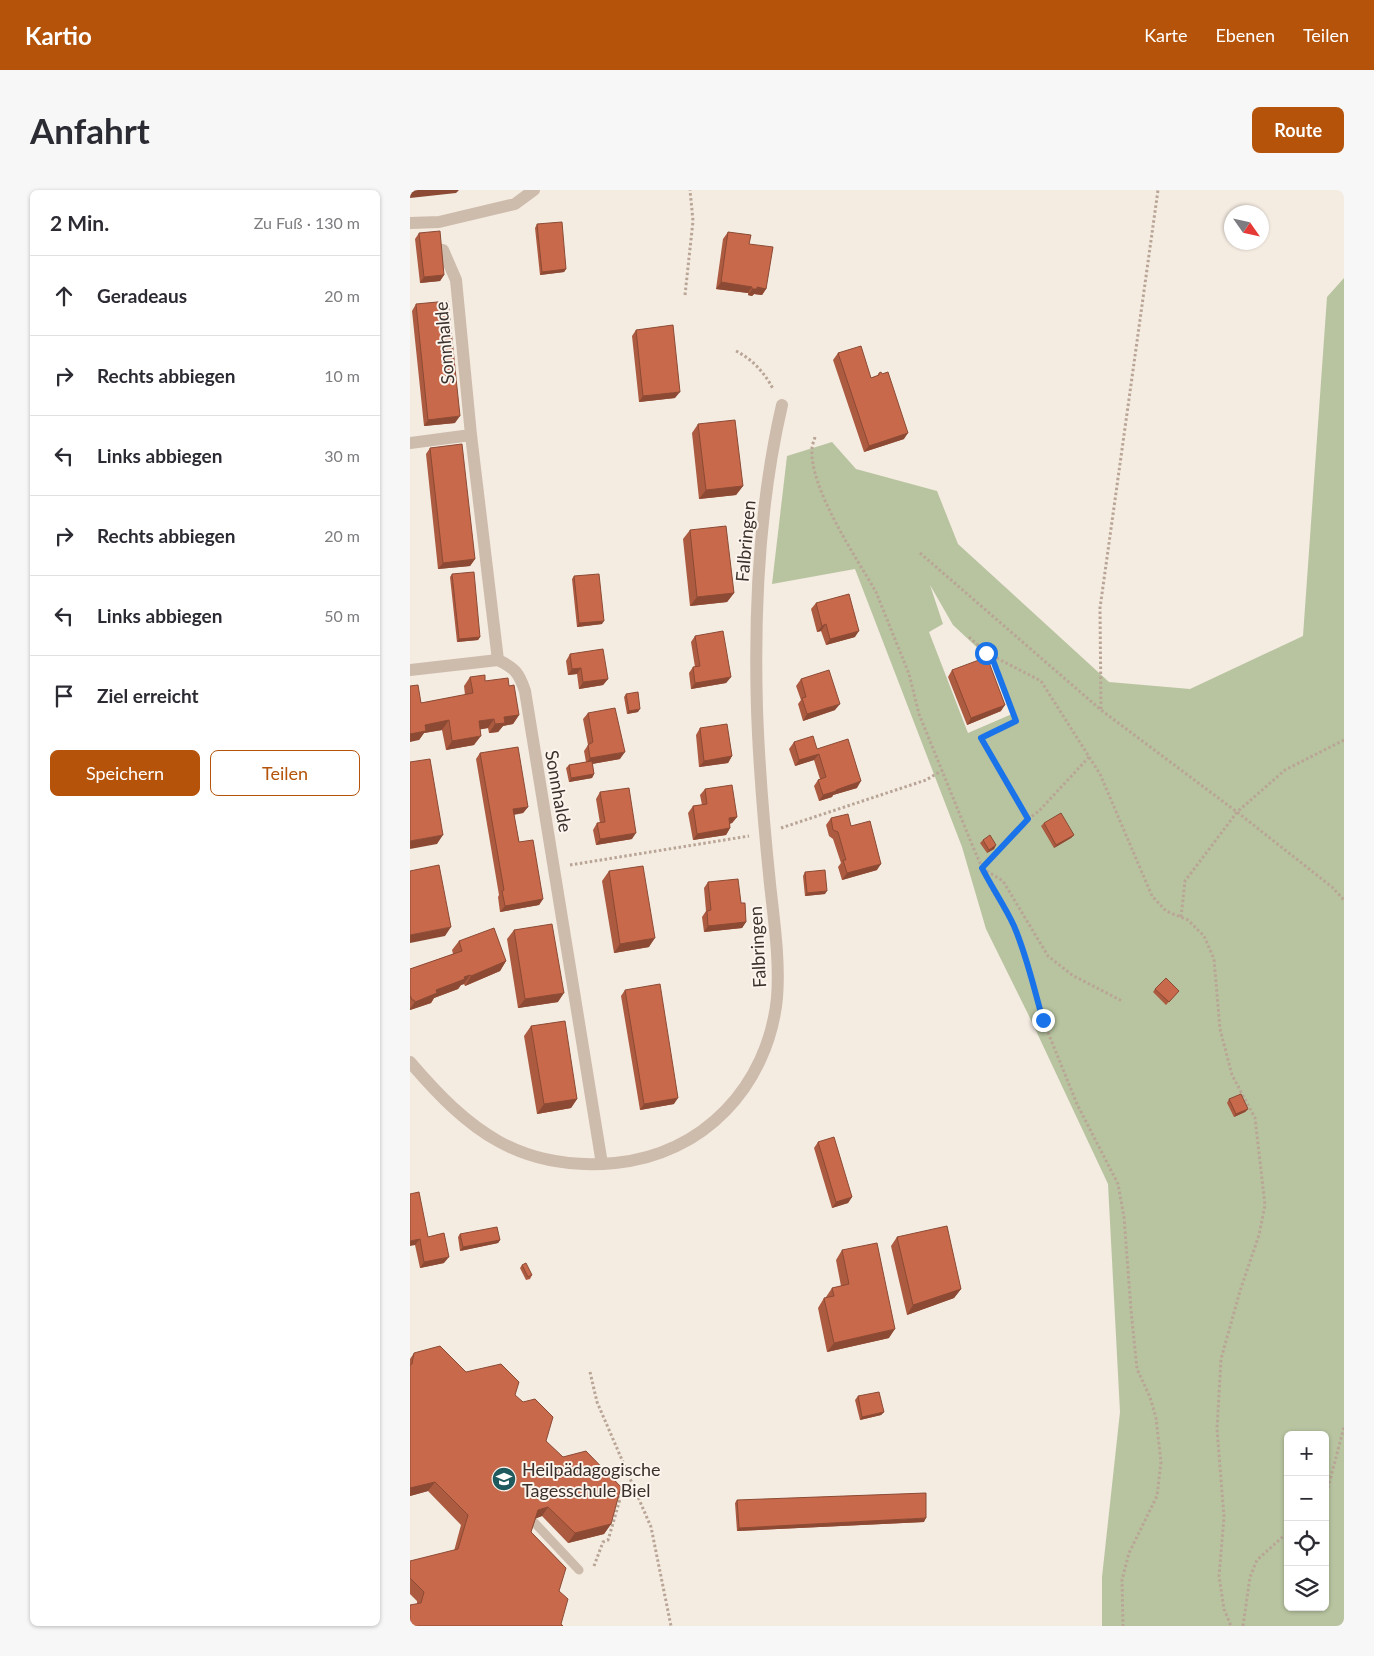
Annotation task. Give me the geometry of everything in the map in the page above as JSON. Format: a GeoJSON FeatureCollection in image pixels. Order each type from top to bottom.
{"type":"FeatureCollection","features":[{"type":"Feature","properties":{"kind":"street"},"geometry":{"type":"LineString","coordinates":[[410,223],[439,222],[515,204],[534,190]]}},
{"type":"Feature","properties":{"kind":"street","name":"Sonnhalde"},"geometry":{"type":"LineString","coordinates":[[443,250],[456,280],[470,435],[498,660],[513,667],[525,691],[602,1164]]}},
{"type":"Feature","properties":{"kind":"street","name":"Falbringen"},"geometry":{"type":"LineString","coordinates":[[410,1062],[447,1102],[491,1138],[520,1151],[560,1163],[579,1165],[644,1159],[689,1140],[716,1120],[739,1096],[752,1076],[764,1051],[774,1017],[777,979],[775,934],[758,752],[756,667],[762,528],[773,444],[782,405]]}},
{"type":"Feature","properties":{"kind":"street"},"geometry":{"type":"LineString","coordinates":[[410,443],[470,435]]}},
{"type":"Feature","properties":{"kind":"street"},"geometry":{"type":"LineString","coordinates":[[410,670],[498,660]]}},
{"type":"Feature","properties":{"kind":"lane"},"geometry":{"type":"LineString","coordinates":[[532,1520],[579,1570]]}},
{"type":"Feature","properties":{"kind":"path"},"geometry":{"type":"LineString","coordinates":[[685,295],[693,221],[690,190]]}},
{"type":"Feature","properties":{"kind":"path"},"geometry":{"type":"LineString","coordinates":[[1101,710],[1100,608],[1158,190]]}},
{"type":"Feature","properties":{"kind":"path"},"geometry":{"type":"LineString","coordinates":[[736,351],[748,357],[768,379]]}},
{"type":"Feature","properties":{"kind":"path"},"geometry":{"type":"LineString","coordinates":[[815,437],[812,448],[814,468],[826,505],[883,607],[909,674],[919,714],[982,868],[992,890],[1013,924],[1023,949],[1043,1020],[1077,1104],[1118,1184],[1124,1217],[1131,1310],[1138,1368],[1156,1418],[1161,1462],[1157,1496],[1130,1553],[1122,1580],[1123,1626]]}},
{"type":"Feature","properties":{"kind":"path"},"geometry":{"type":"LineString","coordinates":[[920,553],[1101,710],[1237,812],[1332,887],[1344,900]]}},
{"type":"Feature","properties":{"kind":"path"},"geometry":{"type":"LineString","coordinates":[[969,636],[991,655],[1041,681],[1100,774],[1152,896],[1166,911],[1188,920],[1204,936],[1214,959],[1220,1030],[1232,1075],[1255,1118],[1265,1205],[1258,1235],[1221,1359],[1217,1429],[1224,1518],[1219,1576],[1224,1609],[1231,1626]]}},
{"type":"Feature","properties":{"kind":"path"},"geometry":{"type":"LineString","coordinates":[[991,655],[1016,721],[981,738],[1028,819]]}},
{"type":"Feature","properties":{"kind":"path"},"geometry":{"type":"LineString","coordinates":[[1181,917],[1185,881],[1237,812],[1285,770],[1344,740]]}},
{"type":"Feature","properties":{"kind":"path"},"geometry":{"type":"LineString","coordinates":[[982,868],[1089,757]]}},
{"type":"Feature","properties":{"kind":"path"},"geometry":{"type":"LineString","coordinates":[[781,828],[926,780],[943,770]]}},
{"type":"Feature","properties":{"kind":"path"},"geometry":{"type":"LineString","coordinates":[[554,867],[744,836]]}},
{"type":"Feature","properties":{"kind":"path"},"geometry":{"type":"LineString","coordinates":[[982,868],[1003,881],[1048,956],[1072,976],[1122,1001]]}},
{"type":"Feature","properties":{"kind":"path"},"geometry":{"type":"LineString","coordinates":[[590,1372],[597,1402],[651,1527],[672,1626]]}},
{"type":"Feature","properties":{"kind":"path"},"geometry":{"type":"LineString","coordinates":[[1329,1484],[1344,1427]]}},
{"type":"Feature","properties":{"kind":"path"},"geometry":{"type":"LineString","coordinates":[[598,1558],[603,1542],[610,1537],[620,1498],[610,1489],[617,1478],[627,1471]]}},
{"type":"Feature","properties":{"kind":"path"},"geometry":{"type":"LineString","coordinates":[[1243,1626],[1250,1577],[1257,1560],[1284,1536]]}},
{"type":"Feature","properties":{"kind":"green space"},"geometry":{"type":"Polygon","coordinates":[[[1344,278],[1344,1626],[1102,1626],[1102,1577],[1120,1412],[1108,1184],[986,929],[962,847],[855,569],[772,584],[787,456],[832,442],[856,469],[937,491],[958,544],[1109,682],[1190,689],[1303,636],[1327,297],[1344,278]],[[930,585],[943,624],[929,632],[968,733],[1012,714],[999,668],[953,625],[930,585]]]}},
{"type":"Feature","properties":{"kind":"building"},"geometry":{"type":"Polygon","coordinates":[[[562,222],[566,269],[542,272],[537,224],[562,222]]]}},
{"type":"Feature","properties":{"kind":"building"},"geometry":{"type":"Polygon","coordinates":[[[440,231],[444,275],[424,277],[419,233],[440,231]]]}},
{"type":"Feature","properties":{"kind":"building"},"geometry":{"type":"Polygon","coordinates":[[[728,232],[751,235],[749,244],[773,247],[766,289],[757,287],[757,289],[752,289],[752,287],[721,282],[728,232]]]}},
{"type":"Feature","properties":{"kind":"building"},"geometry":{"type":"Polygon","coordinates":[[[448,301],[460,416],[428,420],[416,304],[448,301]]]}},
{"type":"Feature","properties":{"kind":"building"},"geometry":{"type":"Polygon","coordinates":[[[673,325],[680,392],[643,396],[636,330],[673,325]]]}},
{"type":"Feature","properties":{"kind":"building"},"geometry":{"type":"Polygon","coordinates":[[[861,346],[871,378],[879,375],[881,372],[882,374],[888,372],[908,433],[869,446],[838,353],[861,346]]]}},
{"type":"Feature","properties":{"kind":"building"},"geometry":{"type":"Polygon","coordinates":[[[735,420],[743,486],[706,490],[698,424],[735,420]]]}},
{"type":"Feature","properties":{"kind":"building"},"geometry":{"type":"Polygon","coordinates":[[[462,444],[475,559],[443,563],[430,448],[462,444]]]}},
{"type":"Feature","properties":{"kind":"building"},"geometry":{"type":"Polygon","coordinates":[[[726,526],[734,593],[697,597],[690,530],[726,526]]]}},
{"type":"Feature","properties":{"kind":"building"},"geometry":{"type":"Polygon","coordinates":[[[474,572],[480,637],[459,639],[452,574],[474,572]]]}},
{"type":"Feature","properties":{"kind":"building"},"geometry":{"type":"Polygon","coordinates":[[[599,574],[604,621],[579,623],[574,576],[599,574]]]}},
{"type":"Feature","properties":{"kind":"building"},"geometry":{"type":"Polygon","coordinates":[[[849,594],[859,631],[830,639],[826,624],[822,626],[816,603],[849,594]]]}},
{"type":"Feature","properties":{"kind":"building"},"geometry":{"type":"Polygon","coordinates":[[[723,631],[731,677],[695,683],[693,667],[700,666],[695,636],[723,631]]]}},
{"type":"Feature","properties":{"kind":"building"},"geometry":{"type":"Polygon","coordinates":[[[603,649],[608,679],[583,682],[581,668],[572,669],[570,654],[603,649]]]}},
{"type":"Feature","properties":{"kind":"building"},"geometry":{"type":"Polygon","coordinates":[[[987,657],[1005,705],[971,718],[952,670],[987,657]]]}},
{"type":"Feature","properties":{"kind":"building"},"geometry":{"type":"Polygon","coordinates":[[[829,670],[840,704],[807,714],[802,698],[806,697],[801,679],[829,670]]]}},
{"type":"Feature","properties":{"kind":"building"},"geometry":{"type":"Polygon","coordinates":[[[485,675],[485,681],[508,678],[509,686],[514,685],[519,715],[504,717],[505,723],[495,724],[494,719],[479,721],[481,736],[452,741],[449,720],[425,725],[426,731],[410,734],[410,686],[418,685],[421,703],[473,693],[470,677],[485,675]]]}},
{"type":"Feature","properties":{"kind":"building"},"geometry":{"type":"Polygon","coordinates":[[[638,692],[640,709],[629,711],[626,694],[638,692]]]}},
{"type":"Feature","properties":{"kind":"building"},"geometry":{"type":"Polygon","coordinates":[[[615,708],[625,752],[590,758],[588,745],[593,742],[588,713],[615,708]]]}},
{"type":"Feature","properties":{"kind":"building"},"geometry":{"type":"Polygon","coordinates":[[[727,724],[732,756],[704,761],[700,728],[727,724]]]}},
{"type":"Feature","properties":{"kind":"building"},"geometry":{"type":"Polygon","coordinates":[[[813,736],[817,749],[848,739],[861,781],[823,795],[818,780],[826,777],[819,754],[799,760],[794,742],[813,736]]]}},
{"type":"Feature","properties":{"kind":"building"},"geometry":{"type":"Polygon","coordinates":[[[518,747],[528,807],[513,809],[519,842],[533,840],[543,899],[505,906],[502,891],[504,890],[480,753],[518,747]]]}},
{"type":"Feature","properties":{"kind":"building"},"geometry":{"type":"Polygon","coordinates":[[[430,759],[443,835],[410,841],[410,762],[430,759]]]}},
{"type":"Feature","properties":{"kind":"building"},"geometry":{"type":"Polygon","coordinates":[[[592,761],[594,774],[571,778],[569,765],[592,761]]]}},
{"type":"Feature","properties":{"kind":"building"},"geometry":{"type":"Polygon","coordinates":[[[732,785],[737,817],[729,818],[730,828],[697,834],[693,806],[707,804],[705,789],[732,785]]]}},
{"type":"Feature","properties":{"kind":"building"},"geometry":{"type":"Polygon","coordinates":[[[629,788],[636,833],[600,839],[597,823],[605,822],[600,792],[629,788]]]}},
{"type":"Feature","properties":{"kind":"building"},"geometry":{"type":"Polygon","coordinates":[[[1061,813],[1074,835],[1056,845],[1044,823],[1061,813]]]}},
{"type":"Feature","properties":{"kind":"building"},"geometry":{"type":"Polygon","coordinates":[[[848,814],[851,826],[870,821],[881,864],[847,873],[843,860],[846,860],[838,832],[833,830],[831,818],[848,814]]]}},
{"type":"Feature","properties":{"kind":"building"},"geometry":{"type":"Polygon","coordinates":[[[990,835],[996,845],[989,850],[983,840],[990,835]]]}},
{"type":"Feature","properties":{"kind":"building"},"geometry":{"type":"Polygon","coordinates":[[[439,865],[451,927],[410,935],[410,871],[439,865]]]}},
{"type":"Feature","properties":{"kind":"building"},"geometry":{"type":"Polygon","coordinates":[[[643,866],[655,938],[620,944],[609,871],[643,866]]]}},
{"type":"Feature","properties":{"kind":"building"},"geometry":{"type":"Polygon","coordinates":[[[825,870],[827,891],[807,893],[805,872],[825,870]]]}},
{"type":"Feature","properties":{"kind":"building"},"geometry":{"type":"Polygon","coordinates":[[[738,879],[741,903],[745,903],[746,922],[708,926],[707,911],[711,910],[708,882],[738,879]]]}},
{"type":"Feature","properties":{"kind":"building"},"geometry":{"type":"Polygon","coordinates":[[[552,924],[564,993],[525,999],[514,930],[552,924]]]}},
{"type":"Feature","properties":{"kind":"building"},"geometry":{"type":"Polygon","coordinates":[[[494,928],[506,961],[471,976],[464,977],[465,979],[436,990],[437,993],[415,1002],[412,1000],[410,995],[410,969],[462,951],[459,941],[494,928]]]}},
{"type":"Feature","properties":{"kind":"building"},"geometry":{"type":"Polygon","coordinates":[[[1166,978],[1179,991],[1169,1002],[1155,989],[1166,978]]]}},
{"type":"Feature","properties":{"kind":"building"},"geometry":{"type":"Polygon","coordinates":[[[660,984],[678,1098],[644,1104],[625,990],[660,984]]]}},
{"type":"Feature","properties":{"kind":"building"},"geometry":{"type":"Polygon","coordinates":[[[565,1021],[577,1099],[544,1104],[531,1026],[565,1021]]]}},
{"type":"Feature","properties":{"kind":"building"},"geometry":{"type":"Polygon","coordinates":[[[1241,1094],[1248,1109],[1236,1114],[1229,1099],[1241,1094]]]}},
{"type":"Feature","properties":{"kind":"building"},"geometry":{"type":"Polygon","coordinates":[[[834,1137],[852,1197],[836,1202],[818,1142],[834,1137]]]}},
{"type":"Feature","properties":{"kind":"building"},"geometry":{"type":"Polygon","coordinates":[[[419,1192],[428,1237],[444,1233],[449,1257],[424,1262],[420,1239],[410,1241],[410,1194],[419,1192]]]}},
{"type":"Feature","properties":{"kind":"building"},"geometry":{"type":"Polygon","coordinates":[[[947,1226],[961,1289],[913,1305],[897,1237],[947,1226]]]}},
{"type":"Feature","properties":{"kind":"building"},"geometry":{"type":"Polygon","coordinates":[[[497,1227],[500,1240],[463,1247],[460,1234],[497,1227]]]}},
{"type":"Feature","properties":{"kind":"building"},"geometry":{"type":"Polygon","coordinates":[[[877,1243],[895,1329],[834,1343],[824,1298],[834,1296],[832,1288],[849,1284],[842,1250],[877,1243]]]}},
{"type":"Feature","properties":{"kind":"building"},"geometry":{"type":"Polygon","coordinates":[[[526,1263],[532,1275],[528,1277],[522,1265],[526,1263]]]}},
{"type":"Feature","properties":{"kind":"building","name":"Heilpädagogische Tagesschule Biel"},"geometry":{"type":"Polygon","coordinates":[[[440,1346],[466,1372],[501,1364],[519,1382],[515,1395],[523,1402],[535,1399],[553,1417],[546,1441],[563,1457],[586,1451],[621,1487],[611,1524],[575,1533],[548,1507],[538,1510],[531,1532],[566,1568],[559,1591],[568,1599],[561,1624],[563,1626],[410,1626],[410,1605],[421,1603],[424,1592],[410,1578],[410,1561],[458,1549],[468,1515],[435,1482],[410,1488],[410,1365],[412,1364],[414,1353],[440,1346]]]}},
{"type":"Feature","properties":{"kind":"building"},"geometry":{"type":"Polygon","coordinates":[[[879,1392],[884,1412],[862,1417],[858,1396],[879,1392]]]}},
{"type":"Feature","properties":{"kind":"building"},"geometry":{"type":"Polygon","coordinates":[[[926,1493],[926,1518],[739,1528],[737,1500],[926,1493]]]}},
{"type":"Feature","properties":{"kind":"place","name":"Heilpädagogische Tagesschule Biel"},"geometry":{"type":"Point","coordinates":[504,1479]}},
{"type":"Feature","properties":{"kind":"route"},"geometry":{"type":"LineString","coordinates":[[986,653],[991,655],[1016,721],[981,738],[1028,819],[982,868],[992,890],[1013,924],[1023,949],[1043,1020]]}}]}
